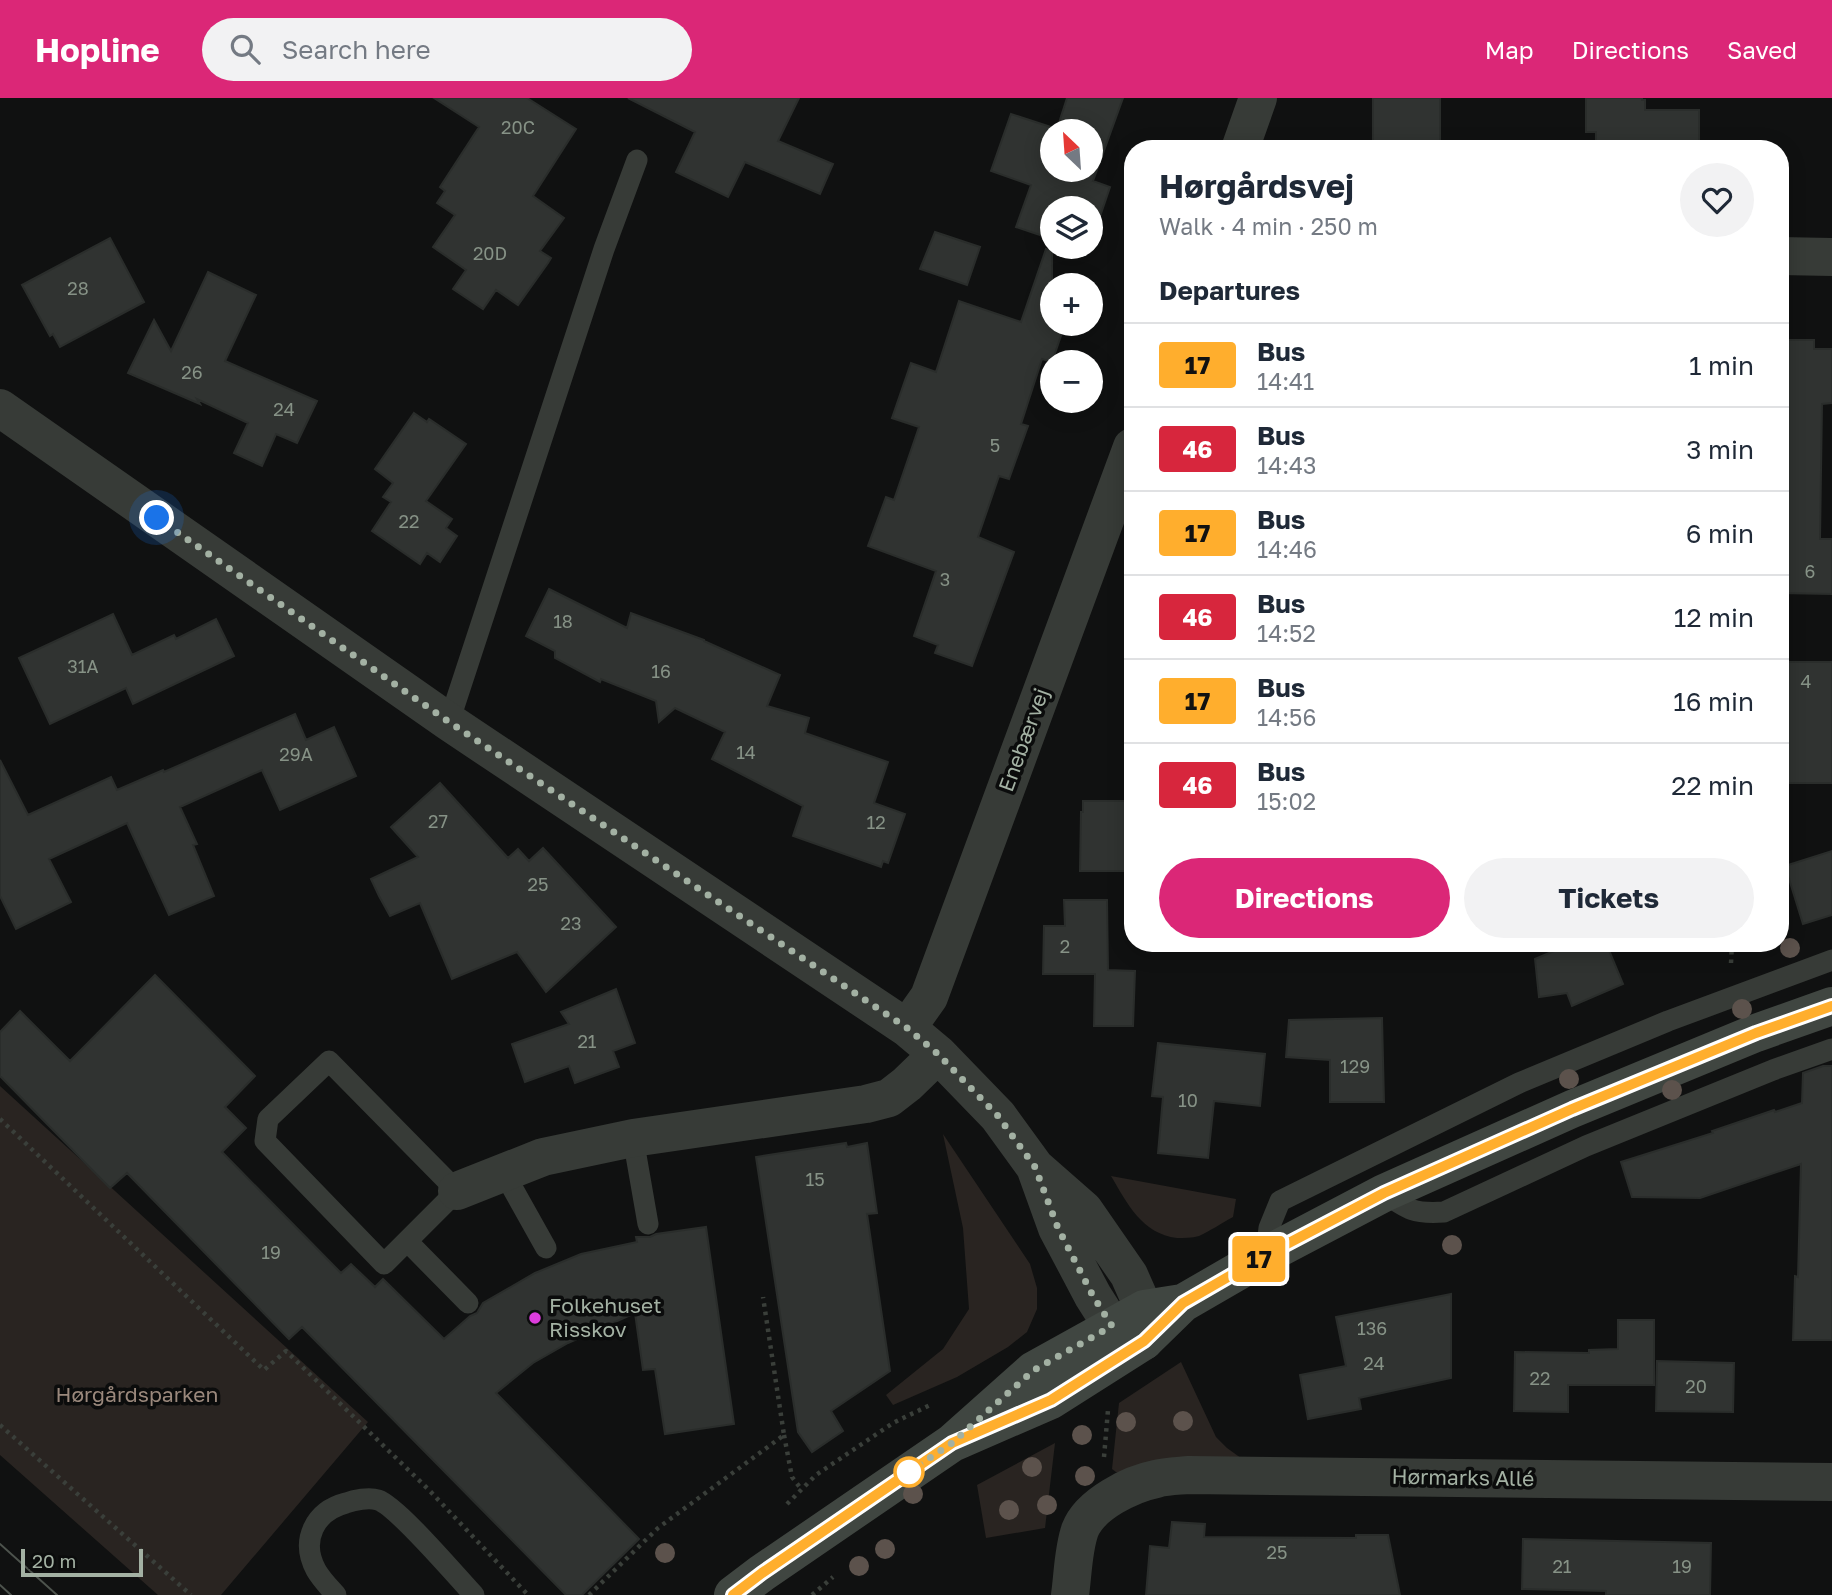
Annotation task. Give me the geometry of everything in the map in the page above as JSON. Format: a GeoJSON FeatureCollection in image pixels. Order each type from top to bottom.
{"type":"FeatureCollection","features":[{"type":"Feature","properties":{"kind":"street"},"geometry":{"type":"LineString","coordinates":[[1243,140],[1258,98]]}},
{"type":"Feature","properties":{"kind":"street"},"geometry":{"type":"LineString","coordinates":[[1789,256],[1832,257]]}},
{"type":"Feature","properties":{"kind":"street"},"geometry":{"type":"LineString","coordinates":[[0,408],[449,722],[907,1028],[938,1054],[998,1116],[1035,1167],[1084,1210],[1129,1275],[1133,1325]]}},
{"type":"Feature","properties":{"kind":"street","name":"Enebærvej"},"geometry":{"type":"LineString","coordinates":[[907,1028],[929,998],[1124,469]]}},
{"type":"Feature","properties":{"kind":"street"},"geometry":{"type":"LineString","coordinates":[[733,1595],[952,1443],[1034,1370],[1183,1303],[1266,1255],[1384,1193],[1572,1109],[1756,1033],[1832,1006]]}},
{"type":"Feature","properties":{"kind":"street"},"geometry":{"type":"LineString","coordinates":[[457,1191],[544,1157],[633,1138],[866,1104],[889,1098],[938,1054]]}},
{"type":"Feature","properties":{"kind":"street","name":"Hørmarks Allé"},"geometry":{"type":"LineString","coordinates":[[1101,1505],[1136,1484],[1189,1475],[1832,1482]]}},
{"type":"Feature","properties":{"kind":"street"},"geometry":{"type":"LineString","coordinates":[[1070,1595],[1080,1529],[1101,1505]]}},
{"type":"Feature","properties":{"kind":"lane"},"geometry":{"type":"LineString","coordinates":[[449,722],[604,248],[637,160]]}},
{"type":"Feature","properties":{"kind":"lane"},"geometry":{"type":"LineString","coordinates":[[1266,1255],[1269,1228],[1280,1201],[1519,1083],[1668,1021],[1832,960]]}},
{"type":"Feature","properties":{"kind":"lane"},"geometry":{"type":"LineString","coordinates":[[1384,1193],[1407,1209],[1426,1213],[1444,1212],[1586,1146],[1773,1070],[1832,1049]]}},
{"type":"Feature","properties":{"kind":"lane"},"geometry":{"type":"LineString","coordinates":[[329,1061],[457,1191],[407,1241],[384,1264],[265,1141],[268,1119],[329,1061]]}},
{"type":"Feature","properties":{"kind":"lane"},"geometry":{"type":"LineString","coordinates":[[633,1138],[648,1224]]}},
{"type":"Feature","properties":{"kind":"lane"},"geometry":{"type":"LineString","coordinates":[[504,1172],[545,1248]]}},
{"type":"Feature","properties":{"kind":"lane"},"geometry":{"type":"LineString","coordinates":[[407,1241],[468,1303]]}},
{"type":"Feature","properties":{"kind":"lane"},"geometry":{"type":"LineString","coordinates":[[336,1595],[314,1567],[310,1534],[318,1519],[334,1506],[355,1500],[378,1500],[397,1512],[474,1595]]}},
{"type":"Feature","properties":{"kind":"path"},"geometry":{"type":"LineString","coordinates":[[0,1119],[264,1370],[286,1351],[429,1490],[528,1595]]}},
{"type":"Feature","properties":{"kind":"path"},"geometry":{"type":"LineString","coordinates":[[763,1297],[792,1477],[802,1490]]}},
{"type":"Feature","properties":{"kind":"path"},"geometry":{"type":"LineString","coordinates":[[1101,1505],[1108,1411],[1105,1397]]}},
{"type":"Feature","properties":{"kind":"path"},"geometry":{"type":"LineString","coordinates":[[0,1425],[191,1595]]}},
{"type":"Feature","properties":{"kind":"path"},"geometry":{"type":"LineString","coordinates":[[589,1595],[658,1528],[784,1435]]}},
{"type":"Feature","properties":{"kind":"green space","name":"Hørgårdsparken"},"geometry":{"type":"Polygon","coordinates":[[[0,1086],[368,1422],[221,1595],[158,1595],[0,1455],[0,1086]]]}},
{"type":"Feature","properties":{"kind":"green space"},"geometry":{"type":"Polygon","coordinates":[[[943,1134],[1030,1264],[1037,1288],[1037,1309],[1027,1332],[1008,1347],[957,1377],[893,1405],[886,1395],[943,1349],[969,1309],[963,1228],[943,1134]]]}},
{"type":"Feature","properties":{"kind":"green space"},"geometry":{"type":"Polygon","coordinates":[[[1111,1176],[1236,1199],[1233,1217],[1199,1236],[1177,1238],[1165,1235],[1145,1224],[1137,1216],[1111,1176]]]}},
{"type":"Feature","properties":{"kind":"green space"},"geometry":{"type":"Polygon","coordinates":[[[1181,1362],[1216,1437],[1245,1461],[1116,1472],[1112,1469],[1119,1403],[1181,1362]]]}},
{"type":"Feature","properties":{"kind":"green space"},"geometry":{"type":"Polygon","coordinates":[[[1055,1443],[1045,1528],[986,1538],[977,1485],[1055,1443]]]}},
{"type":"Feature","properties":{"kind":"building"},"geometry":{"type":"Polygon","coordinates":[[[434,98],[527,98],[576,129],[533,196],[564,218],[540,251],[551,258],[518,305],[496,290],[483,309],[453,289],[466,270],[433,247],[455,215],[437,203],[445,191],[440,187],[479,127],[434,98]]]}},
{"type":"Feature","properties":{"kind":"building"},"geometry":{"type":"Polygon","coordinates":[[[628,98],[799,98],[778,141],[833,164],[820,194],[745,162],[728,197],[676,172],[695,132],[628,98]]]}},
{"type":"Feature","properties":{"kind":"building"},"geometry":{"type":"Polygon","coordinates":[[[1067,98],[1123,98],[1103,153],[1103,119],[1060,119],[1067,98]]]}},
{"type":"Feature","properties":{"kind":"building"},"geometry":{"type":"Polygon","coordinates":[[[1373,98],[1440,98],[1440,140],[1373,140],[1373,98]]]}},
{"type":"Feature","properties":{"kind":"building"},"geometry":{"type":"Polygon","coordinates":[[[1586,98],[1642,98],[1645,100],[1645,110],[1699,110],[1699,140],[1596,140],[1596,132],[1586,132],[1586,98]]]}},
{"type":"Feature","properties":{"kind":"building"},"geometry":{"type":"Polygon","coordinates":[[[1011,114],[1040,123],[1040,182],[1096,182],[1110,187],[1103,208],[1103,196],[1040,196],[1040,235],[1016,227],[1031,185],[991,171],[1011,114]]]}},
{"type":"Feature","properties":{"kind":"building"},"geometry":{"type":"Polygon","coordinates":[[[935,232],[980,247],[967,285],[920,269],[935,232]]]}},
{"type":"Feature","properties":{"kind":"building"},"geometry":{"type":"Polygon","coordinates":[[[110,238],[144,302],[60,347],[53,334],[50,336],[22,285],[110,238]]]}},
{"type":"Feature","properties":{"kind":"building"},"geometry":{"type":"Polygon","coordinates":[[[1043,259],[1052,259],[1052,273],[1040,273],[1040,336],[1061,336],[1056,350],[1040,350],[1040,365],[1021,424],[1028,426],[1009,479],[999,476],[978,537],[1014,552],[972,666],[935,653],[938,645],[914,636],[936,571],[868,546],[886,497],[894,500],[919,427],[892,418],[911,363],[936,372],[959,301],[1021,322],[1043,259]]]}},
{"type":"Feature","properties":{"kind":"building"},"geometry":{"type":"Polygon","coordinates":[[[208,272],[256,295],[225,361],[317,401],[297,443],[276,434],[262,466],[234,453],[248,423],[197,399],[200,404],[128,373],[154,320],[171,351],[208,272]]]}},
{"type":"Feature","properties":{"kind":"building"},"geometry":{"type":"Polygon","coordinates":[[[1789,340],[1814,340],[1814,349],[1832,349],[1832,403],[1822,404],[1820,539],[1832,539],[1832,594],[1789,593],[1789,340]]]}},
{"type":"Feature","properties":{"kind":"building"},"geometry":{"type":"Polygon","coordinates":[[[414,413],[427,422],[429,419],[466,444],[426,501],[452,519],[446,528],[457,536],[440,562],[427,553],[420,564],[372,531],[391,502],[383,497],[393,483],[375,469],[414,413]]]}},
{"type":"Feature","properties":{"kind":"building"},"geometry":{"type":"Polygon","coordinates":[[[549,589],[627,628],[631,613],[704,640],[780,675],[767,706],[809,718],[805,733],[888,762],[874,803],[905,814],[888,863],[883,861],[881,867],[793,836],[803,806],[712,759],[725,732],[675,708],[659,722],[656,701],[601,679],[600,682],[555,658],[555,651],[526,636],[549,589]]]}},
{"type":"Feature","properties":{"kind":"building"},"geometry":{"type":"Polygon","coordinates":[[[113,614],[132,655],[174,635],[176,639],[216,619],[234,656],[133,704],[126,688],[50,724],[19,658],[113,614]]]}},
{"type":"Feature","properties":{"kind":"building"},"geometry":{"type":"Polygon","coordinates":[[[1789,662],[1832,662],[1832,783],[1789,783],[1789,662]]]}},
{"type":"Feature","properties":{"kind":"building"},"geometry":{"type":"Polygon","coordinates":[[[295,714],[306,740],[334,727],[356,776],[280,810],[262,770],[180,807],[197,844],[193,845],[214,896],[169,915],[127,823],[49,859],[71,902],[16,929],[0,896],[0,760],[28,815],[111,777],[117,790],[295,714]]]}},
{"type":"Feature","properties":{"kind":"building"},"geometry":{"type":"Polygon","coordinates":[[[440,783],[508,858],[518,849],[529,861],[543,848],[616,927],[546,992],[517,952],[452,979],[420,903],[390,916],[379,896],[371,879],[418,857],[391,827],[440,783]]]}},
{"type":"Feature","properties":{"kind":"building"},"geometry":{"type":"Polygon","coordinates":[[[1083,801],[1124,801],[1124,871],[1080,871],[1083,801]]]}},
{"type":"Feature","properties":{"kind":"building"},"geometry":{"type":"Polygon","coordinates":[[[1832,851],[1832,915],[1803,924],[1789,879],[1789,865],[1832,851]]]}},
{"type":"Feature","properties":{"kind":"building"},"geometry":{"type":"Polygon","coordinates":[[[1064,900],[1107,900],[1108,970],[1135,971],[1133,1026],[1094,1026],[1095,974],[1043,974],[1044,926],[1065,926],[1064,900]]]}},
{"type":"Feature","properties":{"kind":"building"},"geometry":{"type":"Polygon","coordinates":[[[1552,952],[1610,952],[1623,984],[1572,1006],[1567,993],[1539,997],[1535,959],[1552,952]]]}},
{"type":"Feature","properties":{"kind":"building"},"geometry":{"type":"Polygon","coordinates":[[[155,975],[255,1076],[225,1107],[246,1128],[222,1152],[341,1273],[351,1264],[375,1287],[383,1279],[444,1339],[477,1313],[483,1303],[535,1273],[581,1254],[637,1242],[636,1237],[706,1227],[734,1424],[665,1434],[655,1369],[643,1370],[635,1313],[568,1343],[533,1363],[496,1393],[639,1539],[582,1595],[566,1595],[302,1327],[289,1339],[127,1173],[110,1188],[0,1076],[0,1032],[20,1011],[70,1061],[155,975]]]}},
{"type":"Feature","properties":{"kind":"building"},"geometry":{"type":"Polygon","coordinates":[[[616,989],[635,1043],[613,1051],[619,1067],[575,1083],[569,1066],[525,1082],[512,1044],[569,1024],[561,1012],[616,989]]]}},
{"type":"Feature","properties":{"kind":"building"},"geometry":{"type":"Polygon","coordinates":[[[1382,1018],[1384,1102],[1330,1102],[1330,1060],[1286,1057],[1289,1020],[1382,1018]]]}},
{"type":"Feature","properties":{"kind":"building"},"geometry":{"type":"Polygon","coordinates":[[[1158,1043],[1265,1054],[1260,1106],[1214,1101],[1208,1158],[1158,1153],[1163,1097],[1152,1096],[1158,1043]]]}},
{"type":"Feature","properties":{"kind":"building"},"geometry":{"type":"Polygon","coordinates":[[[1823,1066],[1832,1066],[1832,1340],[1793,1340],[1795,1276],[1798,1277],[1801,1164],[1700,1198],[1632,1197],[1621,1162],[1802,1103],[1803,1073],[1823,1066]]]}},
{"type":"Feature","properties":{"kind":"building"},"geometry":{"type":"Polygon","coordinates":[[[846,1143],[847,1147],[867,1143],[877,1213],[867,1214],[890,1371],[831,1411],[843,1431],[812,1452],[798,1432],[756,1157],[846,1143]]]}},
{"type":"Feature","properties":{"kind":"building"},"geometry":{"type":"Polygon","coordinates":[[[1451,1294],[1451,1378],[1359,1398],[1361,1409],[1308,1419],[1300,1375],[1346,1366],[1336,1317],[1451,1294]]]}},
{"type":"Feature","properties":{"kind":"building"},"geometry":{"type":"Polygon","coordinates":[[[1618,1320],[1654,1320],[1654,1385],[1568,1385],[1568,1412],[1514,1411],[1515,1352],[1589,1353],[1589,1350],[1618,1349],[1618,1320]]]}},
{"type":"Feature","properties":{"kind":"building"},"geometry":{"type":"Polygon","coordinates":[[[1657,1361],[1734,1363],[1733,1412],[1656,1411],[1657,1361]]]}},
{"type":"Feature","properties":{"kind":"building"},"geometry":{"type":"Polygon","coordinates":[[[1172,1522],[1205,1524],[1204,1537],[1356,1538],[1356,1535],[1388,1535],[1400,1595],[1146,1595],[1150,1546],[1169,1548],[1172,1522]]]}},
{"type":"Feature","properties":{"kind":"building"},"geometry":{"type":"Polygon","coordinates":[[[1523,1539],[1711,1543],[1710,1595],[1606,1595],[1606,1591],[1522,1589],[1523,1539]]]}},
{"type":"Feature","properties":{"kind":"tram line"},"geometry":{"type":"LineString","coordinates":[[0,1544],[57,1595]]}},
{"type":"Feature","properties":{"kind":"tram line"},"geometry":{"type":"LineString","coordinates":[[0,1585],[11,1595]]}},
{"type":"Feature","properties":{"kind":"bus line","name":"17"},"geometry":{"type":"LineString","coordinates":[[733,1595],[952,1443],[1051,1400],[1144,1341],[1183,1303],[1266,1255],[1384,1193],[1572,1109],[1756,1033],[1832,1006]]}},
{"type":"Feature","properties":{"kind":"place","name":"Folkehuset Risskov"},"geometry":{"type":"Point","coordinates":[535,1318]}},
{"type":"Feature","properties":{"kind":"route"},"geometry":{"type":"LineString","coordinates":[[157,518],[449,722],[907,1028],[938,1054],[998,1116],[1035,1167],[1071,1255],[1112,1326],[1034,1370],[952,1443],[906,1474],[909,1472]]}}]}
